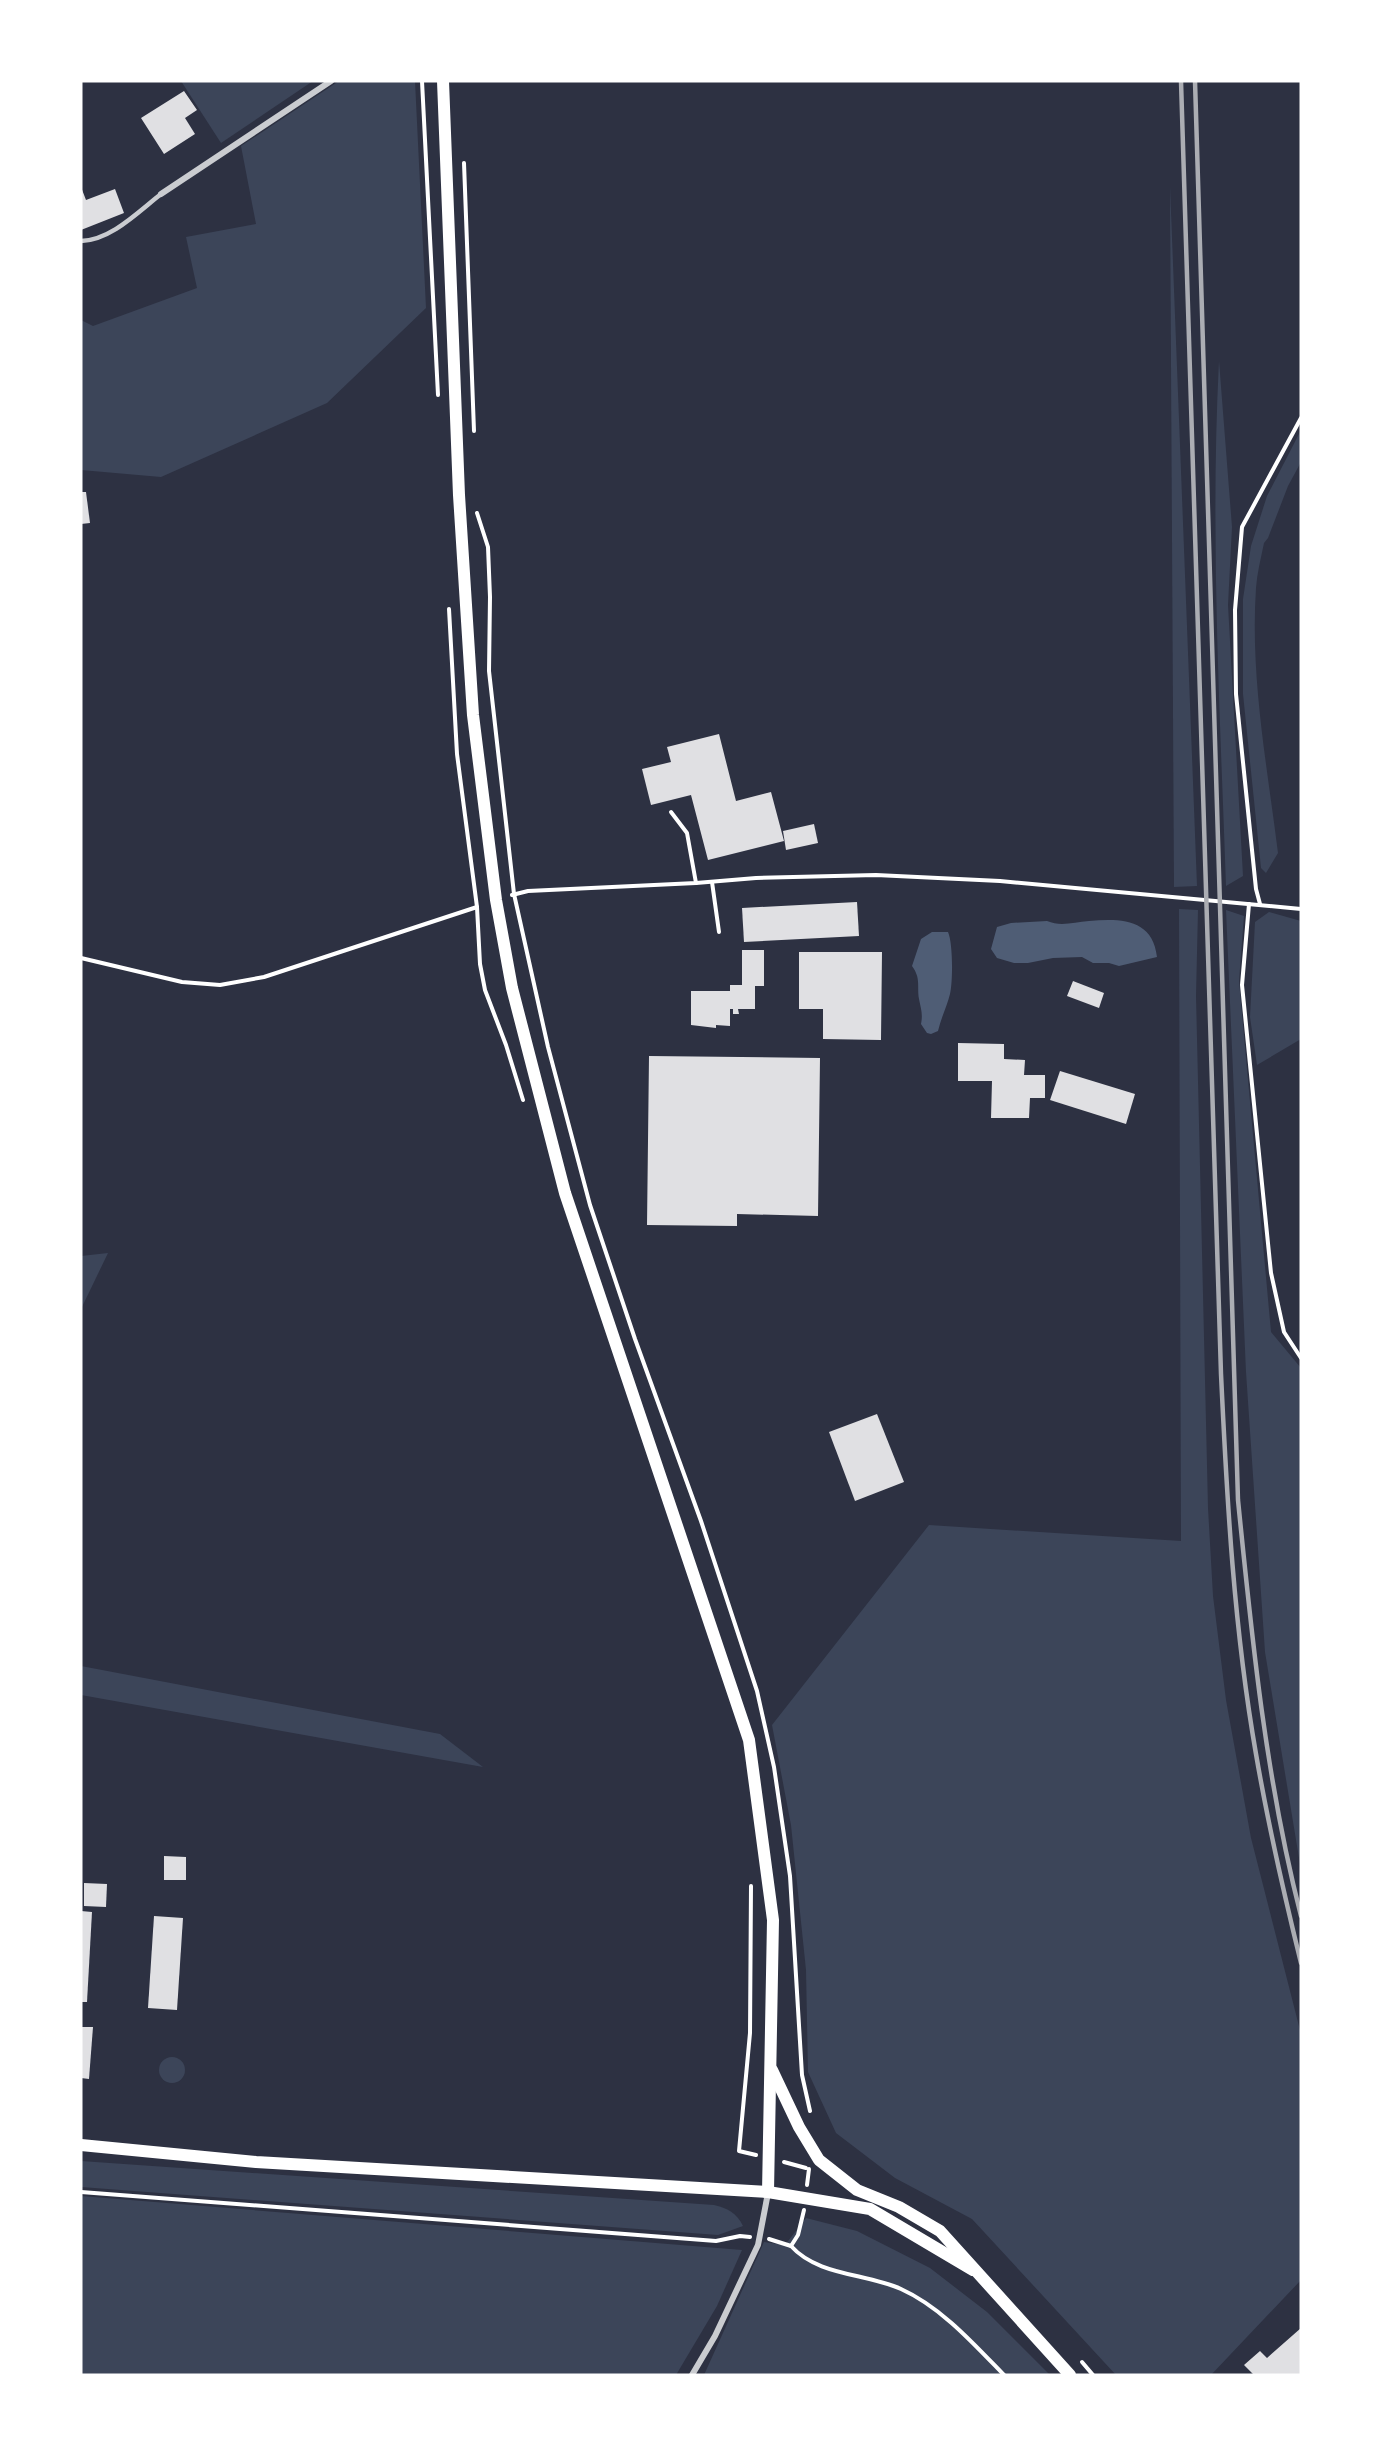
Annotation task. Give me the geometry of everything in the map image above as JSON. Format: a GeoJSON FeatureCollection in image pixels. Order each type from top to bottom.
{"type":"FeatureCollection","features":[{"type":"Feature","properties":{"kind":"main road"},"geometry":{"type":"LineString","coordinates":[[443,81],[459,495],[470,680],[496,900],[512,988],[565,1192],[749,1740],[773,1920],[768,2192]]}},
{"type":"Feature","properties":{"kind":"main road"},"geometry":{"type":"LineString","coordinates":[[770,2066],[819,2160],[856,2190],[899,2207],[940,2231],[1070,2375]]}},
{"type":"Feature","properties":{"kind":"main road"},"geometry":{"type":"LineString","coordinates":[[81,2145],[256,2162],[768,2192],[870,2209],[973,2270]]}},
{"type":"Feature","properties":{"kind":"street"},"geometry":{"type":"LineString","coordinates":[[161,194],[331,81]]}},
{"type":"Feature","properties":{"kind":"street"},"geometry":{"type":"LineString","coordinates":[[693,2375],[715,2336],[761,2238],[768,2192]]}},
{"type":"Feature","properties":{"kind":"lane"},"geometry":{"type":"LineString","coordinates":[[81,241],[91,241],[121,225],[161,194]]}},
{"type":"Feature","properties":{"kind":"path"},"geometry":{"type":"LineString","coordinates":[[464,160],[474,441]]}},
{"type":"Feature","properties":{"kind":"path"},"geometry":{"type":"LineString","coordinates":[[1260,905],[1254,873],[1236,694],[1235,610],[1242,527],[1301,418]]}},
{"type":"Feature","properties":{"kind":"path"},"geometry":{"type":"LineString","coordinates":[[476,510],[488,547],[489,671],[514,894],[548,1047],[590,1205],[757,1691],[774,1767],[790,1876],[801,2075],[811,2114]]}},
{"type":"Feature","properties":{"kind":"path"},"geometry":{"type":"LineString","coordinates":[[671,812],[687,833],[696,883]]}},
{"type":"Feature","properties":{"kind":"path"},"geometry":{"type":"LineString","coordinates":[[81,958],[182,982],[220,985],[264,977],[528,891],[756,878],[876,874],[1000,881],[1301,909]]}},
{"type":"Feature","properties":{"kind":"path"},"geometry":{"type":"LineString","coordinates":[[712,882],[719,932]]}},
{"type":"Feature","properties":{"kind":"path"},"geometry":{"type":"LineString","coordinates":[[1249,904],[1242,985],[1271,1273],[1277,1310],[1284,1332],[1301,1358]]}},
{"type":"Feature","properties":{"kind":"path"},"geometry":{"type":"LineString","coordinates":[[790,2246],[798,2235],[806,2198],[809,2169],[819,2160]]}},
{"type":"Feature","properties":{"kind":"path"},"geometry":{"type":"LineString","coordinates":[[81,2192],[716,2241],[740,2236],[761,2238],[790,2246],[802,2259],[818,2266],[866,2277],[915,2297],[931,2307],[1004,2375]]}},
{"type":"Feature","properties":{"kind":"shaded area"},"geometry":{"type":"Polygon","coordinates":[[[181,81],[313,81],[221,143],[181,81]]]}},
{"type":"Feature","properties":{"kind":"shaded area"},"geometry":{"type":"Polygon","coordinates":[[[339,81],[415,81],[426,308],[327,403],[161,477],[81,470],[81,320],[93,326],[197,288],[186,237],[256,224],[241,146],[339,81]]]}},
{"type":"Feature","properties":{"kind":"shaded area"},"geometry":{"type":"Polygon","coordinates":[[[1170,186],[1197,886],[1174,887],[1170,186]]]}},
{"type":"Feature","properties":{"kind":"shaded area"},"geometry":{"type":"Polygon","coordinates":[[[1219,361],[1232,527],[1228,605],[1243,876],[1226,886],[1215,492],[1219,361]]]}},
{"type":"Feature","properties":{"kind":"shaded area"},"geometry":{"type":"Polygon","coordinates":[[[1301,430],[1301,462],[1288,486],[1264,543],[1256,588],[1257,687],[1278,853],[1266,873],[1261,868],[1243,694],[1243,599],[1251,546],[1267,496],[1301,430]]]}},
{"type":"Feature","properties":{"kind":"shaded area"},"geometry":{"type":"Polygon","coordinates":[[[1179,909],[1198,910],[1196,996],[1208,1508],[1213,1596],[1226,1700],[1251,1838],[1301,2034],[1301,2280],[1211,2375],[1116,2375],[972,2219],[895,2178],[836,2133],[808,2072],[806,1970],[791,1825],[772,1725],[929,1525],[1181,1541],[1179,909]]]}},
{"type":"Feature","properties":{"kind":"shaded area"},"geometry":{"type":"Polygon","coordinates":[[[1226,910],[1244,916],[1239,981],[1271,1332],[1301,1368],[1301,1870],[1265,1652],[1246,1372],[1226,910]]]}},
{"type":"Feature","properties":{"kind":"shaded area"},"geometry":{"type":"Polygon","coordinates":[[[1269,912],[1301,921],[1301,1039],[1257,1065],[1250,1017],[1255,922],[1269,912]]]}},
{"type":"Feature","properties":{"kind":"shaded area"},"geometry":{"type":"Polygon","coordinates":[[[1113,920],[1134,924],[1149,935],[1157,957],[1119,966],[1109,963],[1093,963],[1082,957],[1014,963],[997,958],[991,949],[997,927],[1011,923],[1047,921],[1062,924],[1113,920]]]}},
{"type":"Feature","properties":{"kind":"shaded area"},"geometry":{"type":"Polygon","coordinates":[[[932,932],[948,932],[952,972],[950,994],[938,1031],[931,1034],[927,1033],[921,1024],[918,978],[912,966],[921,939],[932,932]]]}},
{"type":"Feature","properties":{"kind":"shaded area"},"geometry":{"type":"Polygon","coordinates":[[[108,1253],[81,1309],[81,1256],[108,1253]]]}},
{"type":"Feature","properties":{"kind":"shaded area"},"geometry":{"type":"Polygon","coordinates":[[[81,1666],[440,1734],[483,1767],[81,1695],[81,1666]]]}},
{"type":"Feature","properties":{"kind":"shaded area"},"geometry":{"type":"Polygon","coordinates":[[[172,2057],[181,2061],[185,2070],[181,2079],[172,2083],[163,2079],[159,2070],[163,2061],[172,2057]]]}},
{"type":"Feature","properties":{"kind":"shaded area"},"geometry":{"type":"Polygon","coordinates":[[[81,2161],[714,2205],[731,2212],[743,2226],[718,2235],[81,2187],[81,2161]]]}},
{"type":"Feature","properties":{"kind":"shaded area"},"geometry":{"type":"Polygon","coordinates":[[[81,2196],[742,2250],[717,2306],[676,2375],[81,2375],[81,2196]]]}},
{"type":"Feature","properties":{"kind":"shaded area"},"geometry":{"type":"Polygon","coordinates":[[[806,2218],[857,2231],[930,2268],[987,2312],[1050,2375],[704,2375],[764,2242],[785,2245],[806,2218]]]}},
{"type":"Feature","properties":{"kind":"building"},"geometry":{"type":"Polygon","coordinates":[[[184,91],[197,110],[185,118],[195,134],[164,154],[141,118],[184,91]]]}},
{"type":"Feature","properties":{"kind":"building"},"geometry":{"type":"Polygon","coordinates":[[[81,187],[86,200],[115,189],[124,213],[81,230],[81,187]]]}},
{"type":"Feature","properties":{"kind":"building"},"geometry":{"type":"Polygon","coordinates":[[[81,492],[86,492],[90,523],[81,524],[81,492]]]}},
{"type":"Feature","properties":{"kind":"building"},"geometry":{"type":"Polygon","coordinates":[[[719,734],[736,801],[771,792],[784,841],[708,860],[691,795],[651,805],[642,769],[671,762],[667,747],[719,734]]]}},
{"type":"Feature","properties":{"kind":"building"},"geometry":{"type":"Polygon","coordinates":[[[814,824],[818,843],[786,850],[783,831],[814,824]]]}},
{"type":"Feature","properties":{"kind":"building"},"geometry":{"type":"Polygon","coordinates":[[[857,902],[859,936],[744,942],[742,908],[857,902]]]}},
{"type":"Feature","properties":{"kind":"building"},"geometry":{"type":"Polygon","coordinates":[[[742,950],[764,950],[764,986],[755,986],[755,1009],[738,1009],[739,1014],[733,1014],[733,1009],[730,1009],[730,1026],[716,1025],[716,1028],[691,1025],[691,991],[730,991],[730,985],[742,985],[742,950]]]}},
{"type":"Feature","properties":{"kind":"building"},"geometry":{"type":"Polygon","coordinates":[[[799,952],[882,952],[881,1040],[823,1039],[823,1009],[799,1009],[799,952]]]}},
{"type":"Feature","properties":{"kind":"building"},"geometry":{"type":"Polygon","coordinates":[[[1073,981],[1104,993],[1099,1008],[1067,996],[1073,981]]]}},
{"type":"Feature","properties":{"kind":"building"},"geometry":{"type":"Polygon","coordinates":[[[958,1043],[1004,1044],[1004,1059],[1025,1060],[1024,1075],[1045,1075],[1045,1098],[1030,1098],[1029,1118],[991,1118],[992,1081],[958,1081],[958,1043]]]}},
{"type":"Feature","properties":{"kind":"building"},"geometry":{"type":"Polygon","coordinates":[[[649,1056],[820,1058],[818,1216],[737,1214],[737,1226],[647,1225],[649,1056]]]}},
{"type":"Feature","properties":{"kind":"building"},"geometry":{"type":"Polygon","coordinates":[[[1060,1071],[1135,1094],[1126,1124],[1050,1100],[1060,1071]]]}},
{"type":"Feature","properties":{"kind":"building"},"geometry":{"type":"Polygon","coordinates":[[[877,1414],[904,1482],[855,1501],[829,1432],[877,1414]]]}},
{"type":"Feature","properties":{"kind":"building"},"geometry":{"type":"Polygon","coordinates":[[[164,1856],[186,1857],[186,1880],[164,1880],[164,1856]]]}},
{"type":"Feature","properties":{"kind":"building"},"geometry":{"type":"Polygon","coordinates":[[[84,1883],[107,1884],[106,1907],[84,1906],[84,1883]]]}},
{"type":"Feature","properties":{"kind":"building"},"geometry":{"type":"Polygon","coordinates":[[[81,1911],[92,1912],[87,2002],[81,2002],[81,1911]]]}},
{"type":"Feature","properties":{"kind":"building"},"geometry":{"type":"Polygon","coordinates":[[[154,1916],[183,1918],[177,2010],[148,2008],[154,1916]]]}},
{"type":"Feature","properties":{"kind":"building"},"geometry":{"type":"Polygon","coordinates":[[[81,2027],[93,2027],[89,2079],[81,2078],[81,2027]]]}},
{"type":"Feature","properties":{"kind":"building"},"geometry":{"type":"Polygon","coordinates":[[[1301,2328],[1301,2375],[1254,2375],[1244,2365],[1260,2351],[1267,2358],[1301,2328]]]}},
{"type":"Feature","properties":{"kind":"railway"},"geometry":{"type":"LineString","coordinates":[[1181,81],[1221,1374],[1229,1517],[1248,1707],[1266,1806],[1301,1963]]}},
{"type":"Feature","properties":{"kind":"railway"},"geometry":{"type":"LineString","coordinates":[[1195,81],[1238,1500],[1269,1762],[1301,1916]]}}]}
